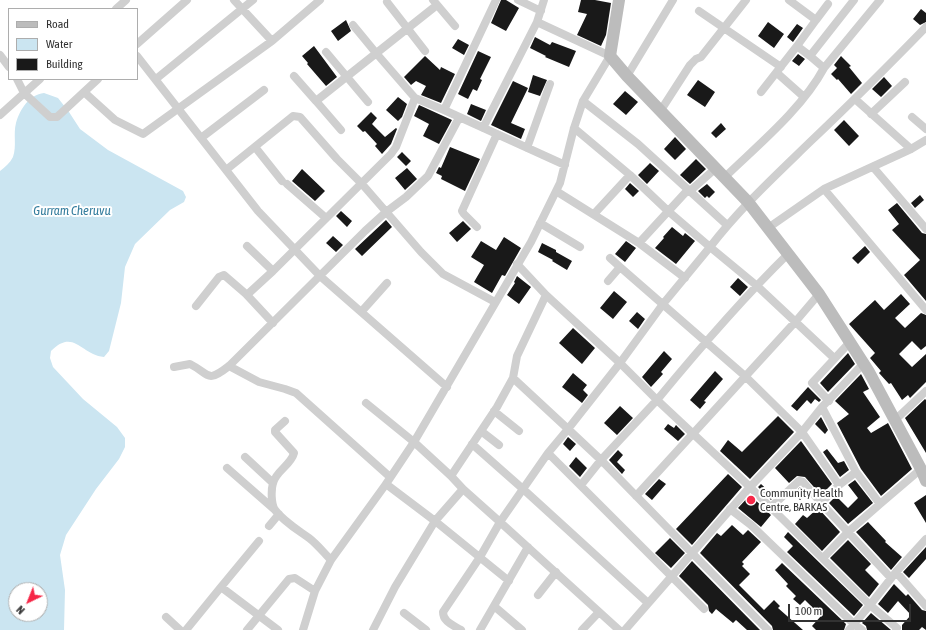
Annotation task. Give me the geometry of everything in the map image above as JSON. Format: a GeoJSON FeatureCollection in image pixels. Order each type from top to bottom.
{"type":"FeatureCollection","features":[{"type":"Feature","properties":{"kind":"street"},"geometry":{"type":"LineString","coordinates":[[117,8],[126,0]]}},
{"type":"Feature","properties":{"kind":"street"},"geometry":{"type":"LineString","coordinates":[[138,43],[187,0]]}},
{"type":"Feature","properties":{"kind":"street"},"geometry":{"type":"LineString","coordinates":[[234,0],[272,41]]}},
{"type":"Feature","properties":{"kind":"street"},"geometry":{"type":"LineString","coordinates":[[156,80],[253,0]]}},
{"type":"Feature","properties":{"kind":"street"},"geometry":{"type":"LineString","coordinates":[[84,92],[114,120],[143,134],[272,41],[320,0]]}},
{"type":"Feature","properties":{"kind":"street"},"geometry":{"type":"LineString","coordinates":[[444,110],[496,0]]}},
{"type":"Feature","properties":{"kind":"street"},"geometry":{"type":"LineString","coordinates":[[518,0],[541,11]]}},
{"type":"Feature","properties":{"kind":"street"},"geometry":{"type":"LineString","coordinates":[[483,128],[537,22],[544,0]]}},
{"type":"Feature","properties":{"kind":"street"},"geometry":{"type":"LineString","coordinates":[[303,630],[315,591],[331,560],[414,442],[540,223],[560,183],[574,128],[583,101],[610,56],[619,0]]}},
{"type":"Feature","properties":{"kind":"street"},"geometry":{"type":"LineString","coordinates":[[627,76],[672,0]]}},
{"type":"Feature","properties":{"kind":"street"},"geometry":{"type":"LineString","coordinates":[[661,110],[690,65],[696,59],[701,57],[746,0]]}},
{"type":"Feature","properties":{"kind":"street"},"geometry":{"type":"LineString","coordinates":[[789,0],[816,20]]}},
{"type":"Feature","properties":{"kind":"street"},"geometry":{"type":"LineString","coordinates":[[810,56],[854,0]]}},
{"type":"Feature","properties":{"kind":"street"},"geometry":{"type":"LineString","coordinates":[[725,177],[795,109],[818,79],[824,68],[880,0]]}},
{"type":"Feature","properties":{"kind":"street"},"geometry":{"type":"LineString","coordinates":[[387,2],[425,51]]}},
{"type":"Feature","properties":{"kind":"street"},"geometry":{"type":"LineString","coordinates":[[316,100],[407,28],[435,3],[455,26]]}},
{"type":"Feature","properties":{"kind":"street"},"geometry":{"type":"LineString","coordinates":[[761,92],[828,4]]}},
{"type":"Feature","properties":{"kind":"street"},"geometry":{"type":"LineString","coordinates":[[699,11],[779,70],[804,97]]}},
{"type":"Feature","properties":{"kind":"street"},"geometry":{"type":"LineString","coordinates":[[537,22],[610,56],[627,76],[748,202],[819,294],[850,342],[895,420],[926,480]]}},
{"type":"Feature","properties":{"kind":"street"},"geometry":{"type":"LineString","coordinates":[[353,25],[415,98],[565,165]]}},
{"type":"Feature","properties":{"kind":"street"},"geometry":{"type":"LineString","coordinates":[[461,630],[447,621],[443,616],[443,612],[480,557],[500,522],[548,453],[620,364],[663,304],[727,225],[748,202],[855,99],[926,27]]}},
{"type":"Feature","properties":{"kind":"street"},"geometry":{"type":"LineString","coordinates":[[797,46],[824,68]]}},
{"type":"Feature","properties":{"kind":"street"},"geometry":{"type":"LineString","coordinates":[[326,52],[368,102]]}},
{"type":"Feature","properties":{"kind":"street"},"geometry":{"type":"LineString","coordinates":[[0,56],[8,66]]}},
{"type":"Feature","properties":{"kind":"street"},"geometry":{"type":"LineString","coordinates":[[138,57],[258,210],[295,250],[320,276],[362,311],[447,387]]}},
{"type":"Feature","properties":{"kind":"street"},"geometry":{"type":"LineString","coordinates":[[294,76],[341,130]]}},
{"type":"Feature","properties":{"kind":"street"},"geometry":{"type":"LineString","coordinates":[[18,80],[24,93],[50,117],[54,118],[57,117],[97,80]]}},
{"type":"Feature","properties":{"kind":"street"},"geometry":{"type":"LineString","coordinates":[[0,116],[39,80]]}},
{"type":"Feature","properties":{"kind":"street"},"geometry":{"type":"LineString","coordinates":[[871,114],[905,82]]}},
{"type":"Feature","properties":{"kind":"street"},"geometry":{"type":"LineString","coordinates":[[527,148],[550,84]]}},
{"type":"Feature","properties":{"kind":"street"},"geometry":{"type":"LineString","coordinates":[[201,138],[264,90]]}},
{"type":"Feature","properties":{"kind":"street"},"geometry":{"type":"LineString","coordinates":[[246,294],[249,293],[295,250],[394,150],[415,98]]}},
{"type":"Feature","properties":{"kind":"street"},"geometry":{"type":"LineString","coordinates":[[855,99],[911,149]]}},
{"type":"Feature","properties":{"kind":"street"},"geometry":{"type":"LineString","coordinates":[[583,101],[638,144],[727,225]]}},
{"type":"Feature","properties":{"kind":"street"},"geometry":{"type":"LineString","coordinates":[[226,170],[293,116],[300,117],[336,159],[362,184],[443,274],[495,302]]}},
{"type":"Feature","properties":{"kind":"street"},"geometry":{"type":"LineString","coordinates":[[912,117],[926,128]]}},
{"type":"Feature","properties":{"kind":"street"},"geometry":{"type":"LineString","coordinates":[[174,367],[182,364],[190,364],[207,376],[213,376],[229,366],[386,212],[406,197],[428,176],[459,118]]}},
{"type":"Feature","properties":{"kind":"street"},"geometry":{"type":"LineString","coordinates":[[574,128],[630,174],[668,211],[756,285],[834,358]]}},
{"type":"Feature","properties":{"kind":"street"},"geometry":{"type":"LineString","coordinates":[[477,227],[462,211],[497,134]]}},
{"type":"Feature","properties":{"kind":"street"},"geometry":{"type":"LineString","coordinates":[[768,228],[824,189],[925,143]]}},
{"type":"Feature","properties":{"kind":"street"},"geometry":{"type":"LineString","coordinates":[[255,147],[285,182],[326,218]]}},
{"type":"Feature","properties":{"kind":"street"},"geometry":{"type":"LineString","coordinates":[[873,167],[926,229]]}},
{"type":"Feature","properties":{"kind":"street"},"geometry":{"type":"LineString","coordinates":[[639,243],[685,193],[690,191],[716,168]]}},
{"type":"Feature","properties":{"kind":"street"},"geometry":{"type":"LineString","coordinates":[[594,214],[630,174]]}},
{"type":"Feature","properties":{"kind":"street"},"geometry":{"type":"LineString","coordinates":[[824,189],[926,310]]}},
{"type":"Feature","properties":{"kind":"street"},"geometry":{"type":"LineString","coordinates":[[556,191],[639,243],[685,278]]}},
{"type":"Feature","properties":{"kind":"street"},"geometry":{"type":"LineString","coordinates":[[540,223],[580,247]]}},
{"type":"Feature","properties":{"kind":"street"},"geometry":{"type":"LineString","coordinates":[[248,246],[273,271]]}},
{"type":"Feature","properties":{"kind":"street"},"geometry":{"type":"LineString","coordinates":[[581,485],[601,460],[658,400],[705,341],[756,285],[788,254]]}},
{"type":"Feature","properties":{"kind":"street"},"geometry":{"type":"LineString","coordinates":[[610,258],[746,376],[802,432],[839,485]]}},
{"type":"Feature","properties":{"kind":"street"},"geometry":{"type":"LineString","coordinates":[[517,264],[546,295],[750,487],[870,605],[896,627],[896,630]]}},
{"type":"Feature","properties":{"kind":"street"},"geometry":{"type":"LineString","coordinates":[[608,280],[620,267]]}},
{"type":"Feature","properties":{"kind":"street"},"geometry":{"type":"LineString","coordinates":[[196,306],[219,277],[224,275],[246,294],[273,323]]}},
{"type":"Feature","properties":{"kind":"street"},"geometry":{"type":"LineString","coordinates":[[362,311],[387,283]]}},
{"type":"Feature","properties":{"kind":"street"},"geometry":{"type":"LineString","coordinates":[[636,496],[819,294]]}},
{"type":"Feature","properties":{"kind":"street"},"geometry":{"type":"LineString","coordinates":[[450,476],[494,411],[512,378],[517,356],[546,295]]}},
{"type":"Feature","properties":{"kind":"street"},"geometry":{"type":"LineString","coordinates":[[829,401],[812,383],[850,342]]}},
{"type":"Feature","properties":{"kind":"street"},"geometry":{"type":"LineString","coordinates":[[366,403],[414,442],[462,489],[620,630],[648,603],[730,509],[802,432],[822,407],[864,364]]}},
{"type":"Feature","properties":{"kind":"street"},"geometry":{"type":"LineString","coordinates":[[229,366],[259,382],[296,393],[388,480],[435,521],[509,581]]}},
{"type":"Feature","properties":{"kind":"street"},"geometry":{"type":"LineString","coordinates":[[512,378],[601,460],[768,630]]}},
{"type":"Feature","properties":{"kind":"street"},"geometry":{"type":"LineString","coordinates":[[895,420],[926,391]]}},
{"type":"Feature","properties":{"kind":"street"},"geometry":{"type":"LineString","coordinates":[[822,407],[856,472],[880,504]]}},
{"type":"Feature","properties":{"kind":"street"},"geometry":{"type":"LineString","coordinates":[[494,411],[519,431]]}},
{"type":"Feature","properties":{"kind":"street"},"geometry":{"type":"LineString","coordinates":[[270,526],[277,512],[272,500],[273,483],[276,477],[292,458],[294,453],[275,432],[276,429],[285,421]]}},
{"type":"Feature","properties":{"kind":"street"},"geometry":{"type":"LineString","coordinates":[[481,431],[498,445]]}},
{"type":"Feature","properties":{"kind":"street"},"geometry":{"type":"LineString","coordinates":[[472,444],[648,603]]}},
{"type":"Feature","properties":{"kind":"street"},"geometry":{"type":"LineString","coordinates":[[548,453],[704,609]]}},
{"type":"Feature","properties":{"kind":"street"},"geometry":{"type":"LineString","coordinates":[[245,457],[273,483]]}},
{"type":"Feature","properties":{"kind":"street"},"geometry":{"type":"LineString","coordinates":[[228,468],[311,540],[331,560]]}},
{"type":"Feature","properties":{"kind":"street"},"geometry":{"type":"LineString","coordinates":[[823,558],[848,532],[921,468]]}},
{"type":"Feature","properties":{"kind":"street"},"geometry":{"type":"LineString","coordinates":[[821,502],[856,472]]}},
{"type":"Feature","properties":{"kind":"street"},"geometry":{"type":"LineString","coordinates":[[770,508],[799,481],[802,482],[848,532],[926,606]]}},
{"type":"Feature","properties":{"kind":"street"},"geometry":{"type":"LineString","coordinates":[[372,630],[394,587],[435,521],[462,489]]}},
{"type":"Feature","properties":{"kind":"street"},"geometry":{"type":"LineString","coordinates":[[730,509],[751,525],[852,627],[862,630]]}},
{"type":"Feature","properties":{"kind":"street"},"geometry":{"type":"LineString","coordinates":[[852,627],[893,575],[926,539]]}},
{"type":"Feature","properties":{"kind":"street"},"geometry":{"type":"LineString","coordinates":[[186,630],[259,541]]}},
{"type":"Feature","properties":{"kind":"street"},"geometry":{"type":"LineString","coordinates":[[480,630],[528,547]]}},
{"type":"Feature","properties":{"kind":"street"},"geometry":{"type":"LineString","coordinates":[[538,595],[556,572]]}},
{"type":"Feature","properties":{"kind":"street"},"geometry":{"type":"LineString","coordinates":[[247,630],[286,581],[294,578],[315,591]]}},
{"type":"Feature","properties":{"kind":"street"},"geometry":{"type":"LineString","coordinates":[[221,587],[278,630]]}},
{"type":"Feature","properties":{"kind":"street"},"geometry":{"type":"LineString","coordinates":[[494,606],[522,630]]}},
{"type":"Feature","properties":{"kind":"street"},"geometry":{"type":"LineString","coordinates":[[582,630],[599,612]]}},
{"type":"Feature","properties":{"kind":"street"},"geometry":{"type":"LineString","coordinates":[[404,613],[426,630]]}},
{"type":"Feature","properties":{"kind":"street"},"geometry":{"type":"LineString","coordinates":[[166,617],[174,628]]}},
{"type":"Feature","properties":{"kind":"water","name":"Gurram Cheruvu"},"geometry":{"type":"Polygon","coordinates":[[[44,93],[58,98],[80,129],[108,150],[183,191],[186,197],[184,202],[170,210],[135,244],[125,267],[121,303],[109,351],[104,357],[89,352],[72,342],[66,342],[59,345],[51,351],[50,358],[53,367],[83,399],[117,427],[125,438],[125,447],[119,459],[96,489],[66,535],[60,555],[65,590],[64,630],[0,630],[0,171],[13,157],[15,149],[15,127],[20,113],[26,104],[34,97],[44,93]]]}},
{"type":"Feature","properties":{"kind":"building"},"geometry":{"type":"Polygon","coordinates":[[[501,0],[506,0],[519,8],[506,31],[491,23],[501,0]]]}},
{"type":"Feature","properties":{"kind":"building"},"geometry":{"type":"Polygon","coordinates":[[[581,0],[595,0],[611,3],[606,35],[601,46],[577,35],[587,14],[578,12],[581,0]]]}},
{"type":"Feature","properties":{"kind":"building"},"geometry":{"type":"Polygon","coordinates":[[[921,9],[926,13],[926,22],[920,25],[913,19],[921,9]]]}},
{"type":"Feature","properties":{"kind":"building"},"geometry":{"type":"Polygon","coordinates":[[[346,20],[351,31],[338,41],[331,31],[346,20]]]}},
{"type":"Feature","properties":{"kind":"building"},"geometry":{"type":"Polygon","coordinates":[[[768,22],[784,34],[774,48],[758,36],[768,22]]]}},
{"type":"Feature","properties":{"kind":"building"},"geometry":{"type":"Polygon","coordinates":[[[797,24],[803,28],[793,42],[787,37],[797,24]]]}},
{"type":"Feature","properties":{"kind":"building"},"geometry":{"type":"Polygon","coordinates":[[[535,37],[550,45],[552,42],[576,51],[569,67],[545,57],[546,56],[530,48],[535,37]]]}},
{"type":"Feature","properties":{"kind":"building"},"geometry":{"type":"Polygon","coordinates":[[[458,39],[469,45],[464,55],[452,48],[458,39]]]}},
{"type":"Feature","properties":{"kind":"building"},"geometry":{"type":"Polygon","coordinates":[[[314,46],[337,77],[326,86],[302,56],[314,46]]]}},
{"type":"Feature","properties":{"kind":"building"},"geometry":{"type":"Polygon","coordinates":[[[478,51],[491,57],[480,79],[482,80],[477,91],[473,89],[468,99],[458,94],[478,51]]]}},
{"type":"Feature","properties":{"kind":"building"},"geometry":{"type":"Polygon","coordinates":[[[798,54],[805,59],[799,66],[792,61],[798,54]]]}},
{"type":"Feature","properties":{"kind":"building"},"geometry":{"type":"Polygon","coordinates":[[[425,56],[440,70],[441,67],[455,74],[441,103],[421,95],[426,86],[416,81],[411,85],[404,77],[425,56]]]}},
{"type":"Feature","properties":{"kind":"building"},"geometry":{"type":"Polygon","coordinates":[[[841,56],[851,66],[849,67],[862,83],[851,94],[838,79],[837,80],[831,74],[837,68],[834,65],[841,56]]]}},
{"type":"Feature","properties":{"kind":"building"},"geometry":{"type":"Polygon","coordinates":[[[533,75],[547,80],[540,96],[528,92],[533,75]]]}},
{"type":"Feature","properties":{"kind":"building"},"geometry":{"type":"Polygon","coordinates":[[[884,77],[892,86],[881,97],[872,89],[884,77]]]}},
{"type":"Feature","properties":{"kind":"building"},"geometry":{"type":"Polygon","coordinates":[[[698,80],[715,92],[705,107],[687,95],[698,80]]]}},
{"type":"Feature","properties":{"kind":"building"},"geometry":{"type":"Polygon","coordinates":[[[513,81],[528,88],[511,123],[525,129],[521,139],[491,125],[513,81]]]}},
{"type":"Feature","properties":{"kind":"building"},"geometry":{"type":"Polygon","coordinates":[[[625,91],[638,102],[626,115],[613,104],[625,91]]]}},
{"type":"Feature","properties":{"kind":"building"},"geometry":{"type":"Polygon","coordinates":[[[398,97],[407,104],[402,117],[398,121],[386,110],[398,97]]]}},
{"type":"Feature","properties":{"kind":"building"},"geometry":{"type":"Polygon","coordinates":[[[471,104],[486,110],[481,121],[467,114],[471,104]]]}},
{"type":"Feature","properties":{"kind":"building"},"geometry":{"type":"Polygon","coordinates":[[[419,105],[452,120],[439,144],[423,136],[429,124],[414,116],[419,105]]]}},
{"type":"Feature","properties":{"kind":"building"},"geometry":{"type":"Polygon","coordinates":[[[371,112],[377,118],[372,124],[385,137],[396,128],[397,129],[391,144],[382,154],[375,146],[377,144],[365,131],[363,132],[357,126],[371,112]]]}},
{"type":"Feature","properties":{"kind":"building"},"geometry":{"type":"Polygon","coordinates":[[[844,120],[859,136],[849,146],[834,130],[844,120]]]}},
{"type":"Feature","properties":{"kind":"building"},"geometry":{"type":"Polygon","coordinates":[[[721,123],[726,129],[716,138],[711,133],[721,123]]]}},
{"type":"Feature","properties":{"kind":"building"},"geometry":{"type":"Polygon","coordinates":[[[675,137],[686,149],[675,160],[664,149],[675,137]]]}},
{"type":"Feature","properties":{"kind":"building"},"geometry":{"type":"Polygon","coordinates":[[[450,147],[480,159],[465,191],[441,179],[442,176],[436,173],[439,167],[441,168],[450,147]]]}},
{"type":"Feature","properties":{"kind":"building"},"geometry":{"type":"Polygon","coordinates":[[[402,152],[411,161],[406,166],[397,157],[402,152]]]}},
{"type":"Feature","properties":{"kind":"building"},"geometry":{"type":"Polygon","coordinates":[[[696,159],[706,169],[690,184],[680,175],[696,159]]]}},
{"type":"Feature","properties":{"kind":"building"},"geometry":{"type":"Polygon","coordinates":[[[650,163],[659,171],[647,184],[638,175],[650,163]]]}},
{"type":"Feature","properties":{"kind":"building"},"geometry":{"type":"Polygon","coordinates":[[[407,168],[417,179],[405,190],[395,178],[407,168]]]}},
{"type":"Feature","properties":{"kind":"building"},"geometry":{"type":"Polygon","coordinates":[[[302,169],[325,191],[315,201],[292,181],[302,169]]]}},
{"type":"Feature","properties":{"kind":"building"},"geometry":{"type":"Polygon","coordinates":[[[630,183],[639,191],[633,197],[625,189],[630,183]]]}},
{"type":"Feature","properties":{"kind":"building"},"geometry":{"type":"Polygon","coordinates":[[[707,184],[715,192],[709,198],[707,196],[705,198],[698,191],[707,184]]]}},
{"type":"Feature","properties":{"kind":"building"},"geometry":{"type":"Polygon","coordinates":[[[920,195],[924,200],[915,208],[911,203],[920,195]]]}},
{"type":"Feature","properties":{"kind":"building"},"geometry":{"type":"Polygon","coordinates":[[[897,203],[922,233],[926,234],[926,301],[904,275],[920,260],[892,230],[899,224],[888,210],[897,203]]]}},
{"type":"Feature","properties":{"kind":"building"},"geometry":{"type":"Polygon","coordinates":[[[341,211],[352,221],[347,227],[336,216],[341,211]]]}},
{"type":"Feature","properties":{"kind":"building"},"geometry":{"type":"Polygon","coordinates":[[[386,220],[392,227],[362,256],[355,249],[386,220]]]}},
{"type":"Feature","properties":{"kind":"building"},"geometry":{"type":"Polygon","coordinates":[[[463,221],[471,229],[457,242],[449,233],[463,221]]]}},
{"type":"Feature","properties":{"kind":"building"},"geometry":{"type":"Polygon","coordinates":[[[672,227],[683,236],[685,233],[695,241],[676,264],[655,248],[672,227]]]}},
{"type":"Feature","properties":{"kind":"building"},"geometry":{"type":"Polygon","coordinates":[[[333,236],[343,245],[336,252],[326,243],[333,236]]]}},
{"type":"Feature","properties":{"kind":"building"},"geometry":{"type":"Polygon","coordinates":[[[504,237],[521,248],[505,276],[502,275],[492,293],[474,282],[484,265],[471,257],[481,241],[496,250],[504,237]]]}},
{"type":"Feature","properties":{"kind":"building"},"geometry":{"type":"Polygon","coordinates":[[[626,241],[636,248],[625,262],[615,254],[626,241]]]}},
{"type":"Feature","properties":{"kind":"building"},"geometry":{"type":"Polygon","coordinates":[[[542,243],[556,250],[556,252],[572,261],[567,270],[538,252],[542,243]]]}},
{"type":"Feature","properties":{"kind":"building"},"geometry":{"type":"Polygon","coordinates":[[[865,246],[870,252],[858,264],[852,258],[865,246]]]}},
{"type":"Feature","properties":{"kind":"building"},"geometry":{"type":"Polygon","coordinates":[[[517,276],[531,287],[519,304],[507,295],[515,283],[514,282],[517,276]]]}},
{"type":"Feature","properties":{"kind":"building"},"geometry":{"type":"Polygon","coordinates":[[[738,278],[748,287],[740,296],[730,287],[738,278]]]}},
{"type":"Feature","properties":{"kind":"building"},"geometry":{"type":"Polygon","coordinates":[[[614,291],[627,302],[613,319],[600,308],[614,291]]]}},
{"type":"Feature","properties":{"kind":"building"},"geometry":{"type":"Polygon","coordinates":[[[901,294],[910,304],[895,318],[905,328],[921,313],[926,315],[926,346],[921,350],[912,341],[899,354],[912,367],[926,354],[926,382],[910,398],[908,395],[902,400],[891,383],[889,384],[879,373],[881,371],[870,358],[875,353],[849,324],[875,300],[884,310],[901,294]]]}},
{"type":"Feature","properties":{"kind":"building"},"geometry":{"type":"Polygon","coordinates":[[[637,312],[645,319],[638,329],[629,321],[637,312]]]}},
{"type":"Feature","properties":{"kind":"building"},"geometry":{"type":"Polygon","coordinates":[[[573,328],[595,348],[582,364],[559,343],[573,328]]]}},
{"type":"Feature","properties":{"kind":"building"},"geometry":{"type":"Polygon","coordinates":[[[664,351],[672,359],[661,372],[663,374],[651,387],[642,377],[664,351]]]}},
{"type":"Feature","properties":{"kind":"building"},"geometry":{"type":"Polygon","coordinates":[[[848,353],[855,364],[828,392],[820,383],[848,353]]]}},
{"type":"Feature","properties":{"kind":"building"},"geometry":{"type":"Polygon","coordinates":[[[715,371],[723,379],[704,401],[706,402],[700,409],[690,400],[715,371]]]}},
{"type":"Feature","properties":{"kind":"building"},"geometry":{"type":"Polygon","coordinates":[[[573,373],[587,385],[583,390],[588,395],[582,403],[562,387],[573,373]]]}},
{"type":"Feature","properties":{"kind":"building"},"geometry":{"type":"Polygon","coordinates":[[[861,374],[869,389],[863,392],[880,417],[867,428],[871,433],[888,423],[912,469],[881,496],[861,469],[837,423],[849,414],[835,401],[861,374]]]}},
{"type":"Feature","properties":{"kind":"building"},"geometry":{"type":"Polygon","coordinates":[[[808,387],[821,400],[819,402],[815,399],[811,404],[807,400],[797,411],[791,406],[808,387]]]}},
{"type":"Feature","properties":{"kind":"building"},"geometry":{"type":"Polygon","coordinates":[[[925,399],[926,400],[926,453],[905,418],[925,399]]]}},
{"type":"Feature","properties":{"kind":"building"},"geometry":{"type":"Polygon","coordinates":[[[620,406],[633,418],[617,435],[604,423],[620,406]]]}},
{"type":"Feature","properties":{"kind":"building"},"geometry":{"type":"Polygon","coordinates":[[[778,416],[794,432],[750,479],[720,451],[728,440],[742,452],[778,416]]]}},
{"type":"Feature","properties":{"kind":"building"},"geometry":{"type":"Polygon","coordinates":[[[821,417],[828,430],[825,434],[815,424],[821,417]]]}},
{"type":"Feature","properties":{"kind":"building"},"geometry":{"type":"Polygon","coordinates":[[[668,424],[674,428],[676,425],[685,434],[678,441],[664,429],[668,424]]]}},
{"type":"Feature","properties":{"kind":"building"},"geometry":{"type":"Polygon","coordinates":[[[568,437],[576,444],[570,451],[563,444],[568,437]]]}},
{"type":"Feature","properties":{"kind":"building"},"geometry":{"type":"Polygon","coordinates":[[[801,441],[832,484],[821,495],[805,477],[797,476],[789,483],[775,468],[801,441]]]}},
{"type":"Feature","properties":{"kind":"building"},"geometry":{"type":"Polygon","coordinates":[[[827,449],[838,463],[844,461],[849,470],[840,477],[823,452],[827,449]]]}},
{"type":"Feature","properties":{"kind":"building"},"geometry":{"type":"Polygon","coordinates":[[[618,450],[623,455],[617,462],[625,470],[622,474],[609,460],[618,450]]]}},
{"type":"Feature","properties":{"kind":"building"},"geometry":{"type":"Polygon","coordinates":[[[576,457],[587,468],[580,477],[569,466],[576,457]]]}},
{"type":"Feature","properties":{"kind":"building"},"geometry":{"type":"Polygon","coordinates":[[[728,474],[742,487],[692,545],[676,529],[728,474]]]}},
{"type":"Feature","properties":{"kind":"building"},"geometry":{"type":"Polygon","coordinates":[[[659,479],[666,484],[652,500],[645,494],[659,479]]]}},
{"type":"Feature","properties":{"kind":"building"},"geometry":{"type":"Polygon","coordinates":[[[855,480],[873,503],[848,524],[829,503],[836,496],[848,508],[858,498],[848,485],[855,480]]]}},
{"type":"Feature","properties":{"kind":"building"},"geometry":{"type":"Polygon","coordinates":[[[761,484],[774,496],[771,500],[758,487],[761,484]]]}},
{"type":"Feature","properties":{"kind":"building"},"geometry":{"type":"Polygon","coordinates":[[[800,487],[806,494],[800,500],[794,494],[800,487]]]}},
{"type":"Feature","properties":{"kind":"building"},"geometry":{"type":"Polygon","coordinates":[[[750,495],[771,515],[761,527],[738,508],[750,495]]]}},
{"type":"Feature","properties":{"kind":"building"},"geometry":{"type":"Polygon","coordinates":[[[926,495],[926,523],[914,503],[926,495]]]}},
{"type":"Feature","properties":{"kind":"building"},"geometry":{"type":"Polygon","coordinates":[[[818,508],[840,532],[822,551],[795,524],[803,515],[807,518],[818,508]]]}},
{"type":"Feature","properties":{"kind":"building"},"geometry":{"type":"Polygon","coordinates":[[[868,522],[886,541],[885,542],[902,557],[891,570],[856,532],[868,522]]]}},
{"type":"Feature","properties":{"kind":"building"},"geometry":{"type":"Polygon","coordinates":[[[732,525],[743,535],[748,530],[761,542],[742,562],[744,564],[742,566],[750,574],[739,585],[764,610],[774,600],[780,606],[778,608],[803,630],[773,630],[772,626],[700,553],[717,533],[721,536],[732,525]]]}},
{"type":"Feature","properties":{"kind":"building"},"geometry":{"type":"Polygon","coordinates":[[[788,532],[863,605],[854,616],[787,552],[793,546],[784,537],[788,532]]]}},
{"type":"Feature","properties":{"kind":"building"},"geometry":{"type":"Polygon","coordinates":[[[670,538],[685,553],[671,568],[655,553],[670,538]]]}},
{"type":"Feature","properties":{"kind":"building"},"geometry":{"type":"Polygon","coordinates":[[[848,540],[871,564],[865,570],[879,584],[869,597],[830,558],[848,540]]]}},
{"type":"Feature","properties":{"kind":"building"},"geometry":{"type":"Polygon","coordinates":[[[926,547],[926,559],[909,578],[903,572],[926,547]]]}},
{"type":"Feature","properties":{"kind":"building"},"geometry":{"type":"Polygon","coordinates":[[[692,561],[760,630],[747,630],[736,620],[733,623],[716,609],[712,614],[709,611],[708,605],[679,576],[692,561]]]}},
{"type":"Feature","properties":{"kind":"building"},"geometry":{"type":"Polygon","coordinates":[[[782,563],[846,624],[844,630],[816,630],[812,626],[821,616],[805,600],[800,605],[793,599],[796,596],[786,586],[788,584],[775,570],[782,563]]]}},
{"type":"Feature","properties":{"kind":"building"},"geometry":{"type":"Polygon","coordinates":[[[894,584],[906,596],[908,594],[922,610],[926,611],[926,630],[922,627],[919,630],[902,630],[902,625],[911,615],[898,601],[888,613],[878,604],[894,584]]]}},
{"type":"Feature","properties":{"kind":"building"},"geometry":{"type":"Polygon","coordinates":[[[871,613],[891,630],[867,630],[866,626],[862,623],[871,613]]]}},
{"type":"Feature","properties":{"kind":"place","name":"Community Health Centre, BARKAS"},"geometry":{"type":"Point","coordinates":[751,500]}}]}
